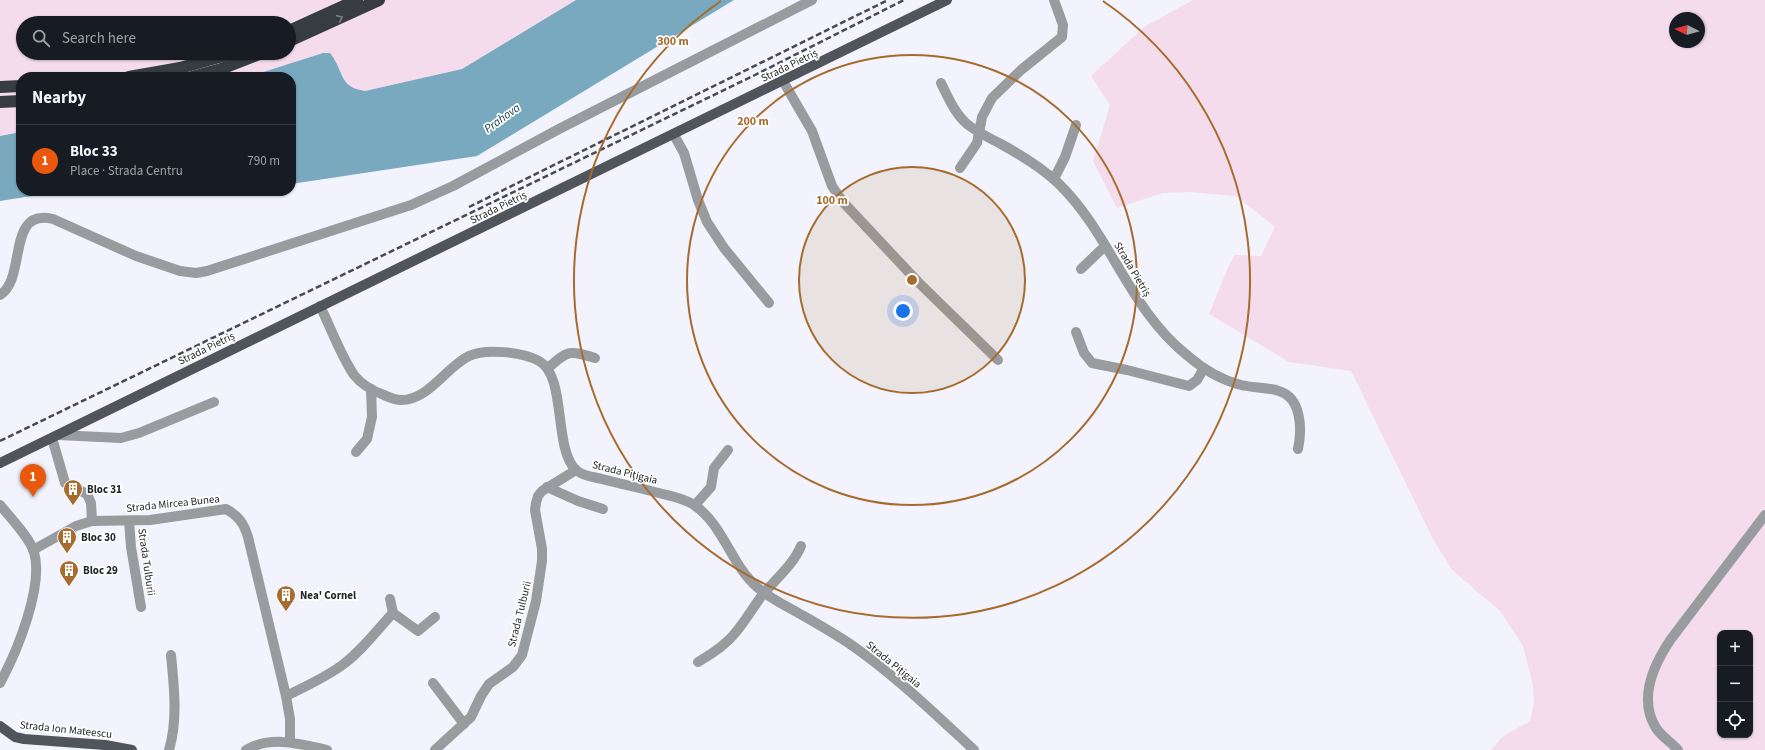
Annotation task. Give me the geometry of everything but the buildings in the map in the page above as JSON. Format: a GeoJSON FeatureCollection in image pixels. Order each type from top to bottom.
{"type":"FeatureCollection","features":[{"type":"Feature","properties":{"kind":"highway"},"geometry":{"type":"LineString","coordinates":[[296,28],[357,0]]}},
{"type":"Feature","properties":{"kind":"highway"},"geometry":{"type":"LineString","coordinates":[[296,38],[379,0]]}},
{"type":"Feature","properties":{"kind":"highway"},"geometry":{"type":"LineString","coordinates":[[157,72],[207,60]]}},
{"type":"Feature","properties":{"kind":"highway"},"geometry":{"type":"LineString","coordinates":[[210,72],[244,60]]}},
{"type":"Feature","properties":{"kind":"highway"},"geometry":{"type":"LineString","coordinates":[[0,88],[16,86]]}},
{"type":"Feature","properties":{"kind":"highway"},"geometry":{"type":"LineString","coordinates":[[0,102],[16,101]]}},
{"type":"Feature","properties":{"kind":"main road","name":"Strada Pietriș"},"geometry":{"type":"LineString","coordinates":[[0,463],[674,135],[947,0]]}},
{"type":"Feature","properties":{"kind":"main road","name":"Strada Ion Mateescu"},"geometry":{"type":"LineString","coordinates":[[0,726],[15,737],[24,739],[105,745],[132,750]]}},
{"type":"Feature","properties":{"kind":"street"},"geometry":{"type":"LineString","coordinates":[[0,295],[7,290],[10,285],[18,250],[26,227],[35,218],[53,218],[136,256],[180,271],[196,273],[207,271],[411,205],[453,186],[559,128],[812,0]]}},
{"type":"Feature","properties":{"kind":"street"},"geometry":{"type":"LineString","coordinates":[[960,168],[977,143],[982,117],[992,98],[999,90],[1062,37],[1063,25],[1054,0]]}},
{"type":"Feature","properties":{"kind":"street"},"geometry":{"type":"LineString","coordinates":[[784,81],[812,131],[832,186],[843,202],[918,282],[998,360]]}},
{"type":"Feature","properties":{"kind":"street","name":"Strada Pietriș"},"geometry":{"type":"LineString","coordinates":[[941,83],[959,115],[967,124],[978,132],[1019,154],[1054,179],[1071,197],[1105,246],[1133,294],[1160,332],[1176,347],[1204,368],[1234,383],[1279,391],[1290,397],[1300,419],[1301,429],[1298,449]]}},
{"type":"Feature","properties":{"kind":"street"},"geometry":{"type":"LineString","coordinates":[[1054,179],[1065,157],[1076,125]]}},
{"type":"Feature","properties":{"kind":"street"},"geometry":{"type":"LineString","coordinates":[[674,135],[684,153],[698,200],[707,222],[724,248],[769,303]]}},
{"type":"Feature","properties":{"kind":"street"},"geometry":{"type":"LineString","coordinates":[[1080,269],[1105,246]]}},
{"type":"Feature","properties":{"kind":"street"},"geometry":{"type":"LineString","coordinates":[[320,306],[348,364],[356,376],[371,389],[395,399],[402,400],[412,398],[431,386],[466,357],[485,352],[524,356],[536,359],[548,368],[567,353],[577,353],[595,358]]}},
{"type":"Feature","properties":{"kind":"street"},"geometry":{"type":"LineString","coordinates":[[1076,332],[1088,359],[1097,365],[1127,370],[1189,386],[1197,380],[1204,368]]}},
{"type":"Feature","properties":{"kind":"street","name":"Strada Pițigaia"},"geometry":{"type":"LineString","coordinates":[[548,368],[554,385],[567,453],[576,470],[593,477],[678,498],[695,505],[711,522],[744,573],[755,586],[858,650],[919,699],[974,750]]}},
{"type":"Feature","properties":{"kind":"street"},"geometry":{"type":"LineString","coordinates":[[356,452],[367,439],[372,417],[371,389]]}},
{"type":"Feature","properties":{"kind":"street"},"geometry":{"type":"LineString","coordinates":[[92,521],[91,504],[87,494],[64,483],[55,436],[121,438],[139,433],[214,402]]}},
{"type":"Feature","properties":{"kind":"street"},"geometry":{"type":"LineString","coordinates":[[695,505],[711,487],[714,468],[728,450]]}},
{"type":"Feature","properties":{"kind":"street","name":"Strada Tulburii"},"geometry":{"type":"LineString","coordinates":[[436,750],[471,717],[484,690],[494,680],[518,662],[523,650],[536,601],[542,561],[542,549],[535,510],[538,496],[576,470]]}},
{"type":"Feature","properties":{"kind":"street"},"geometry":{"type":"LineString","coordinates":[[548,488],[578,501],[603,509]]}},
{"type":"Feature","properties":{"kind":"street"},"geometry":{"type":"LineString","coordinates":[[0,505],[34,550],[36,573],[31,602],[14,656],[0,683]]}},
{"type":"Feature","properties":{"kind":"street","name":"Strada Mircea Bunea"},"geometry":{"type":"LineString","coordinates":[[34,550],[76,526],[92,521],[150,520],[226,509],[236,514],[245,527],[248,537],[286,696],[290,719],[290,742]]}},
{"type":"Feature","properties":{"kind":"street"},"geometry":{"type":"LineString","coordinates":[[1678,750],[1657,730],[1648,713],[1649,690],[1652,675],[1661,653],[1721,571],[1765,515]]}},
{"type":"Feature","properties":{"kind":"street","name":"Strada Tulburii"},"geometry":{"type":"LineString","coordinates":[[129,521],[131,547],[141,607]]}},
{"type":"Feature","properties":{"kind":"street"},"geometry":{"type":"LineString","coordinates":[[698,662],[715,652],[736,632],[764,593],[772,587],[798,554],[801,546]]}},
{"type":"Feature","properties":{"kind":"street"},"geometry":{"type":"LineString","coordinates":[[390,599],[393,613],[418,631],[434,617]]}},
{"type":"Feature","properties":{"kind":"street"},"geometry":{"type":"LineString","coordinates":[[286,696],[320,679],[341,666],[364,646],[393,613]]}},
{"type":"Feature","properties":{"kind":"street"},"geometry":{"type":"LineString","coordinates":[[169,750],[174,727],[171,655]]}},
{"type":"Feature","properties":{"kind":"street"},"geometry":{"type":"LineString","coordinates":[[433,683],[464,724]]}},
{"type":"Feature","properties":{"kind":"street"},"geometry":{"type":"LineString","coordinates":[[246,750],[262,743],[272,741],[290,742],[327,750]]}},
{"type":"Feature","properties":{"kind":"shaded area"},"geometry":{"type":"Polygon","coordinates":[[[0,0],[576,0],[462,69],[365,91],[353,89],[345,83],[335,60],[323,53],[264,72],[16,72],[16,133],[0,136],[0,0]]]}},
{"type":"Feature","properties":{"kind":"shaded area"},"geometry":{"type":"Polygon","coordinates":[[[1193,0],[1765,0],[1765,750],[1491,750],[1502,737],[1530,721],[1534,703],[1533,685],[1523,646],[1500,611],[1452,570],[1433,539],[1351,371],[1289,362],[1209,314],[1229,265],[1235,255],[1261,256],[1275,227],[1236,196],[1190,192],[1163,193],[1117,208],[1093,161],[1110,105],[1091,76],[1144,27],[1193,0]]]}},
{"type":"Feature","properties":{"kind":"water","name":"Prahova"},"geometry":{"type":"Polygon","coordinates":[[[576,0],[734,0],[477,156],[296,183],[296,72],[264,72],[323,53],[330,53],[346,82],[356,89],[365,91],[462,69],[576,0]]]}},
{"type":"Feature","properties":{"kind":"water"},"geometry":{"type":"Polygon","coordinates":[[[16,133],[16,196],[32,196],[0,201],[0,136],[16,133]]]}},
{"type":"Feature","properties":{"kind":"railway"},"geometry":{"type":"LineString","coordinates":[[469,207],[888,0]]}},
{"type":"Feature","properties":{"kind":"railway"},"geometry":{"type":"LineString","coordinates":[[0,441],[755,75],[904,0]]}},
{"type":"Feature","properties":{"kind":"place","name":"Bloc 33"},"geometry":{"type":"Point","coordinates":[33,497]}},
{"type":"Feature","properties":{"kind":"place","name":"Bloc 31"},"geometry":{"type":"Point","coordinates":[73,506]}},
{"type":"Feature","properties":{"kind":"place","name":"Bloc 30"},"geometry":{"type":"Point","coordinates":[67,554]}},
{"type":"Feature","properties":{"kind":"place","name":"Bloc 29"},"geometry":{"type":"Point","coordinates":[69,587]}},
{"type":"Feature","properties":{"kind":"place","name":"Nea' Cornel"},"geometry":{"type":"Point","coordinates":[286,612]}}]}
